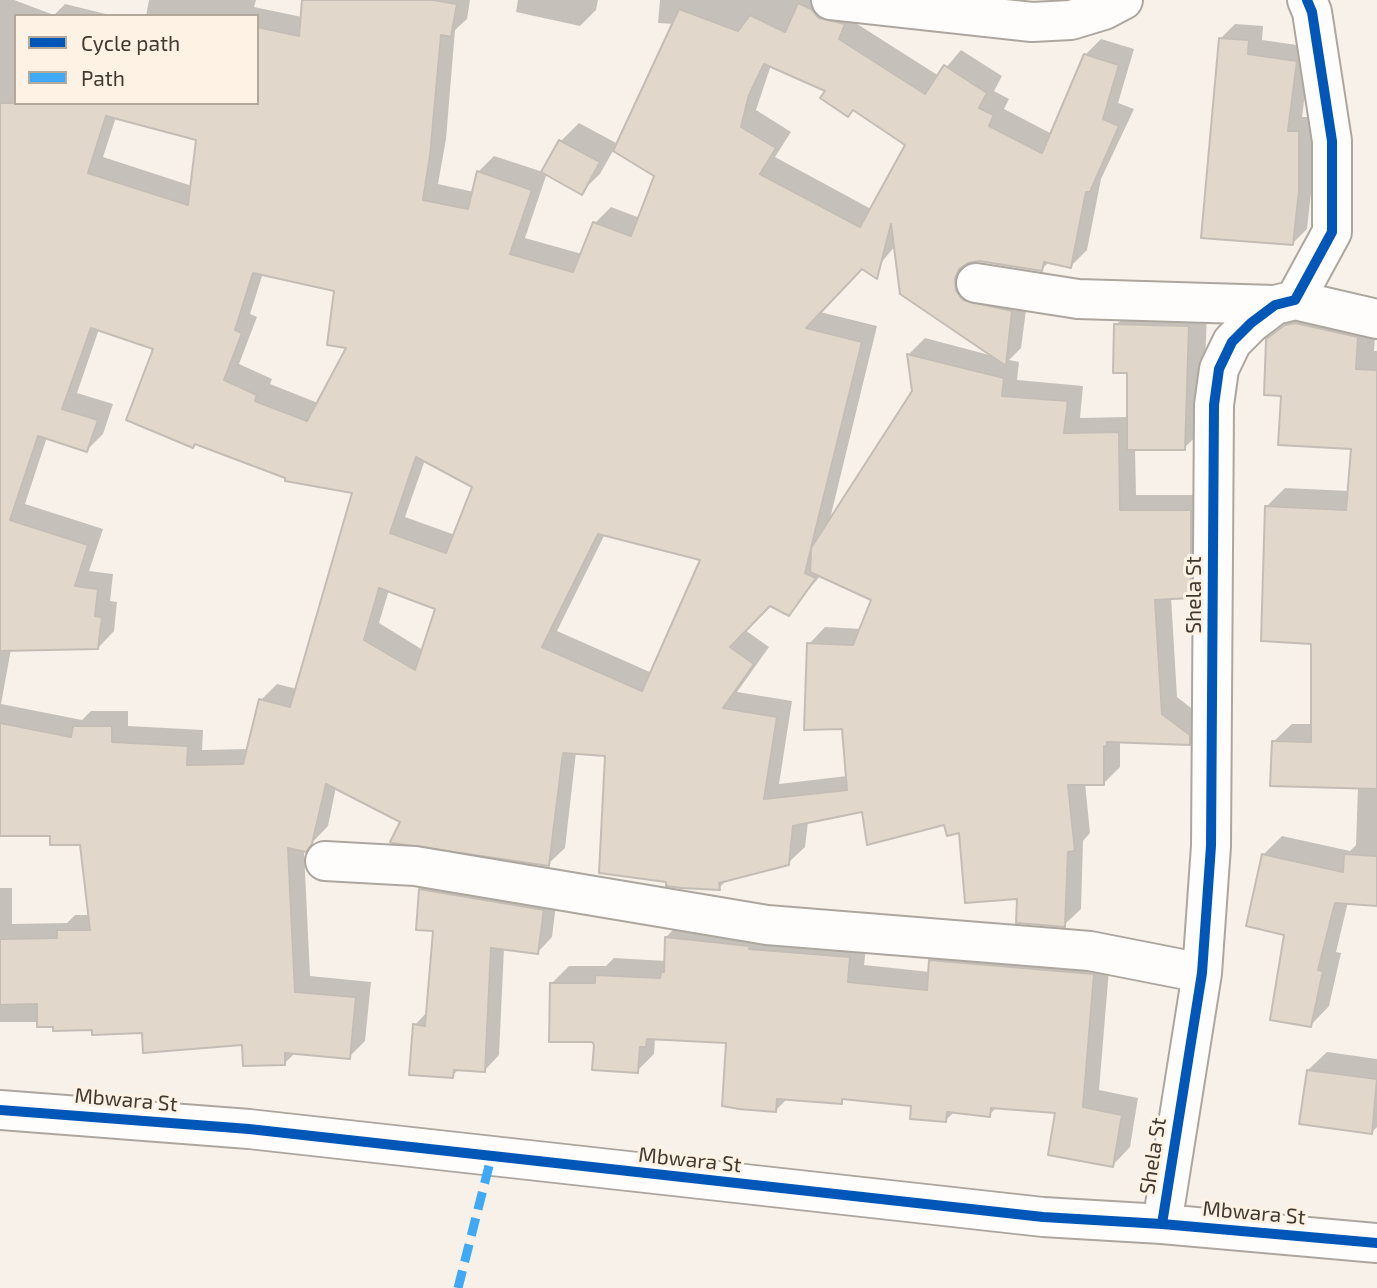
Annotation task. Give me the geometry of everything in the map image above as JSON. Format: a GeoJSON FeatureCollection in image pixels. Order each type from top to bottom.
{"type":"FeatureCollection","features":[{"type":"Feature","properties":{"kind":"street"},"geometry":{"type":"LineString","coordinates":[[831,0],[1032,22],[1071,20],[1104,10],[1123,0]]}},
{"type":"Feature","properties":{"kind":"street","name":"Shela St"},"geometry":{"type":"LineString","coordinates":[[1162,1224],[1202,973],[1211,846],[1214,405],[1219,369],[1225,354],[1251,323],[1285,302],[1332,232],[1332,141],[1309,6]]}},
{"type":"Feature","properties":{"kind":"street"},"geometry":{"type":"LineString","coordinates":[[976,283],[1078,299],[1285,302],[1377,319]]}},
{"type":"Feature","properties":{"kind":"street"},"geometry":{"type":"LineString","coordinates":[[325,861],[415,866],[768,925],[1000,941],[1090,951],[1202,973]]}},
{"type":"Feature","properties":{"kind":"street","name":"Mbwara St"},"geometry":{"type":"LineString","coordinates":[[0,1110],[248,1129],[1029,1215],[1377,1243]]}},
{"type":"Feature","properties":{"kind":"building"},"geometry":{"type":"Polygon","coordinates":[[[302,0],[433,0],[457,4],[451,37],[441,35],[430,156],[423,200],[468,209],[477,171],[532,190],[510,254],[573,272],[593,222],[631,236],[654,176],[613,151],[679,9],[738,31],[750,15],[785,32],[798,3],[811,9],[819,18],[845,24],[839,39],[925,94],[944,65],[987,93],[979,108],[994,115],[989,126],[1042,153],[1084,54],[1119,65],[1103,119],[1119,126],[1090,192],[1086,192],[1071,268],[1044,262],[1042,271],[979,261],[968,263],[959,269],[955,279],[956,291],[963,300],[1012,311],[1006,366],[900,294],[891,224],[877,279],[862,269],[806,328],[862,342],[811,548],[912,391],[907,354],[1004,378],[1002,396],[1068,401],[1064,433],[1119,432],[1120,510],[1191,510],[1191,598],[1155,600],[1162,714],[1190,735],[1190,745],[1107,742],[1107,747],[1104,746],[1104,785],[1068,785],[1075,851],[1068,852],[1065,927],[1016,923],[1017,899],[965,903],[959,833],[947,836],[944,825],[867,845],[862,812],[793,826],[789,865],[719,883],[720,890],[666,886],[666,882],[599,873],[605,756],[563,753],[549,866],[392,843],[390,842],[400,822],[326,784],[312,844],[306,852],[288,848],[295,992],[356,997],[350,1059],[285,1053],[285,1065],[243,1066],[242,1045],[143,1053],[142,1033],[92,1035],[92,1030],[53,1031],[53,1027],[37,1027],[37,1004],[0,1005],[0,939],[57,938],[57,930],[90,930],[80,845],[50,845],[50,836],[0,836],[0,723],[71,737],[73,726],[112,726],[112,742],[188,746],[187,765],[243,764],[259,699],[290,707],[352,493],[285,481],[285,478],[195,444],[193,448],[126,420],[153,349],[91,328],[62,409],[98,420],[87,452],[38,436],[10,520],[88,545],[75,586],[98,589],[95,616],[102,617],[98,649],[0,651],[0,103],[259,105],[259,27],[299,36],[302,0]],[[764,64],[749,95],[741,127],[776,148],[760,174],[860,227],[905,145],[853,110],[848,117],[820,98],[825,91],[764,64]],[[106,116],[88,173],[188,205],[196,140],[106,116]],[[253,273],[235,330],[242,333],[224,380],[257,395],[255,401],[307,421],[346,348],[327,345],[334,291],[253,273]],[[416,457],[390,533],[446,553],[472,487],[416,457]],[[598,534],[542,647],[642,691],[700,560],[598,534]],[[811,549],[805,573],[816,578],[789,616],[770,606],[730,647],[754,664],[723,708],[777,717],[764,799],[847,790],[842,729],[804,730],[807,643],[853,645],[871,600],[810,572],[811,549]],[[379,588],[364,640],[415,670],[435,609],[379,588]]]}},
{"type":"Feature","properties":{"kind":"building"},"geometry":{"type":"Polygon","coordinates":[[[1219,38],[1249,40],[1248,54],[1297,61],[1288,131],[1299,131],[1299,191],[1293,245],[1201,238],[1219,38]]]}},
{"type":"Feature","properties":{"kind":"building"},"geometry":{"type":"Polygon","coordinates":[[[559,140],[600,162],[582,195],[541,172],[559,140]]]}},
{"type":"Feature","properties":{"kind":"building"},"geometry":{"type":"Polygon","coordinates":[[[1295,323],[1358,337],[1356,369],[1377,370],[1377,789],[1270,786],[1272,741],[1311,742],[1311,644],[1261,641],[1265,506],[1346,510],[1351,449],[1278,445],[1281,396],[1264,395],[1266,339],[1285,325],[1295,323]]]}},
{"type":"Feature","properties":{"kind":"building"},"geometry":{"type":"Polygon","coordinates":[[[1114,324],[1189,326],[1185,450],[1127,450],[1127,373],[1113,373],[1114,324]]]}},
{"type":"Feature","properties":{"kind":"building"},"geometry":{"type":"Polygon","coordinates":[[[1262,854],[1343,872],[1344,854],[1377,856],[1377,906],[1335,903],[1318,970],[1323,971],[1311,1027],[1270,1020],[1284,935],[1246,926],[1262,854]]]}},
{"type":"Feature","properties":{"kind":"building"},"geometry":{"type":"Polygon","coordinates":[[[419,889],[544,910],[538,954],[491,948],[485,1072],[454,1070],[453,1078],[409,1075],[413,1024],[425,1026],[433,931],[416,930],[419,889]]]}},
{"type":"Feature","properties":{"kind":"building"},"geometry":{"type":"Polygon","coordinates":[[[665,937],[750,946],[749,949],[850,957],[848,982],[927,990],[929,960],[1094,974],[1083,1107],[1122,1115],[1113,1167],[1048,1155],[1055,1113],[991,1108],[990,1117],[947,1112],[946,1122],[910,1119],[911,1106],[842,1099],[842,1104],[777,1099],[776,1112],[739,1109],[722,1106],[726,1043],[647,1039],[646,1047],[640,1047],[638,1073],[592,1070],[592,1042],[549,1042],[550,983],[595,983],[595,975],[660,978],[661,972],[664,972],[665,937]]]}},
{"type":"Feature","properties":{"kind":"building"},"geometry":{"type":"Polygon","coordinates":[[[1307,1070],[1377,1079],[1372,1134],[1299,1124],[1307,1070]]]}},
{"type":"Feature","properties":{"kind":"marked path"},"geometry":{"type":"LineString","coordinates":[[458,1288],[491,1158]]}},
{"type":"Feature","properties":{"kind":"cycle path"},"geometry":{"type":"LineString","coordinates":[[1162,1224],[1202,973],[1211,846],[1214,405],[1219,369],[1232,342],[1251,323],[1275,305],[1295,300],[1332,232],[1332,141],[1312,12],[1307,0]]}},
{"type":"Feature","properties":{"kind":"cycle path"},"geometry":{"type":"LineString","coordinates":[[0,1110],[249,1129],[1043,1217],[1162,1224],[1377,1243]]}}]}
